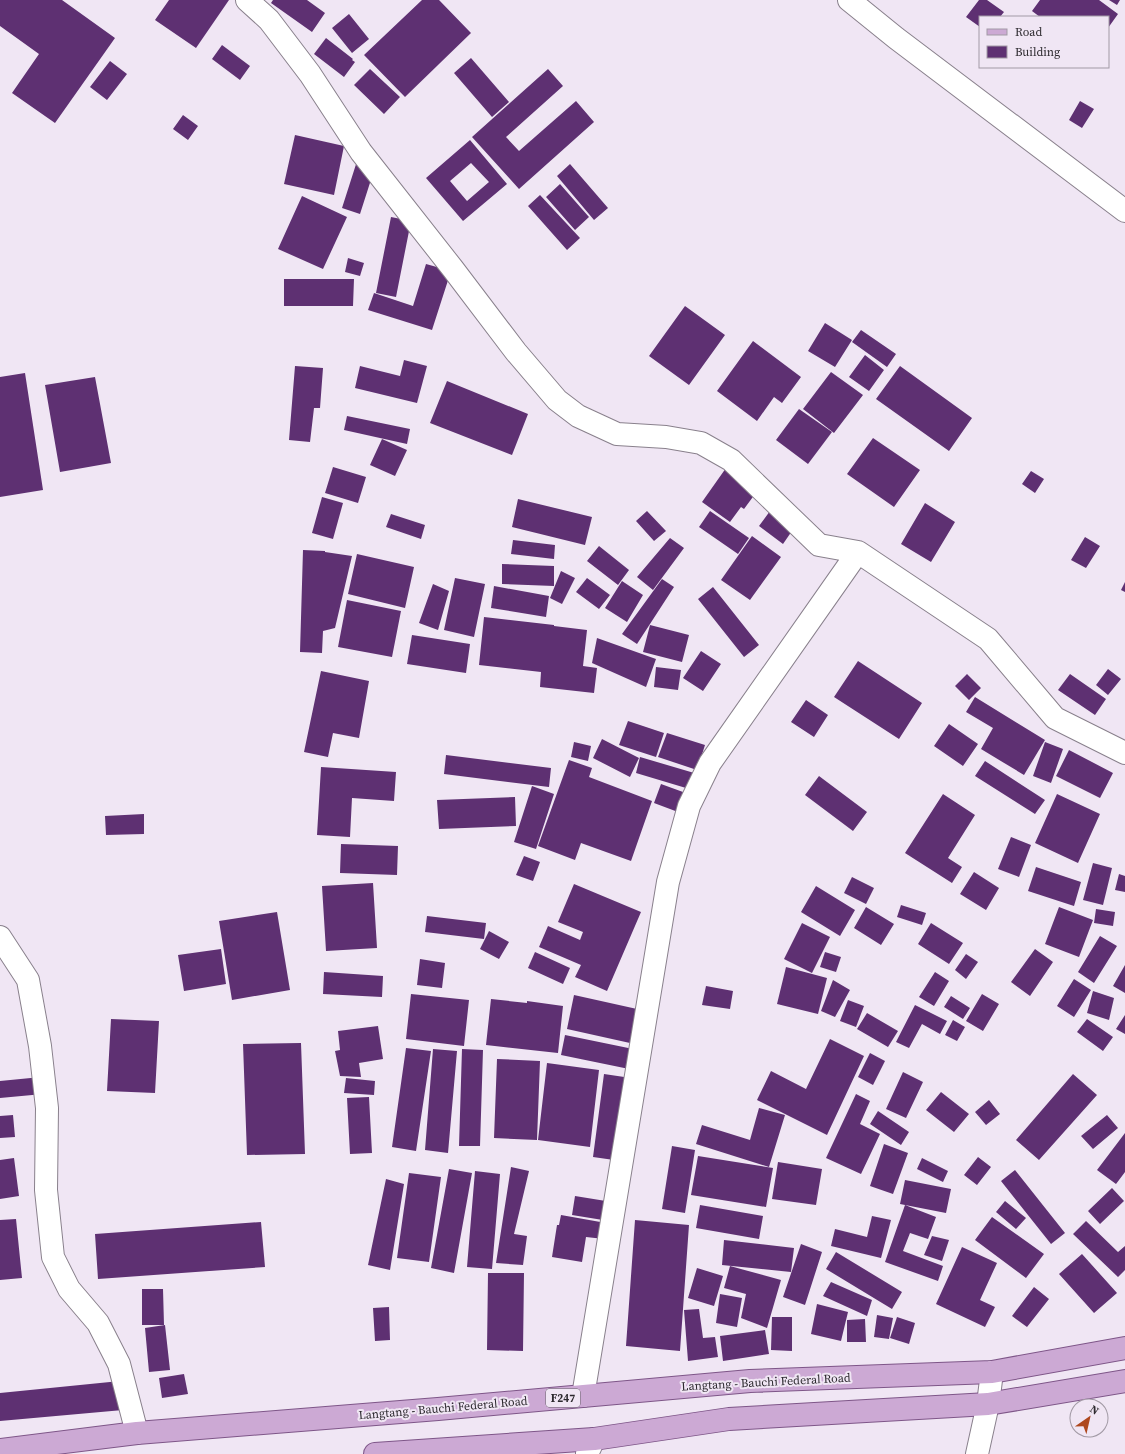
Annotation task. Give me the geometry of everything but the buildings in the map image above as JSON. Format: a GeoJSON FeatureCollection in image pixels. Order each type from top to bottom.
{"type":"FeatureCollection","features":[{"type":"Feature","properties":{"kind":"main road","name":"Langtang - Bauchi Federal Road"},"geometry":{"type":"LineString","coordinates":[[0,1450],[137,1433],[438,1409],[750,1381],[992,1372],[1125,1348]]}},
{"type":"Feature","properties":{"kind":"main road"},"geometry":{"type":"LineString","coordinates":[[375,1454],[591,1446],[729,1419],[988,1404],[1125,1381]]}},
{"type":"Feature","properties":{"kind":"street"},"geometry":{"type":"LineString","coordinates":[[247,0],[269,20],[310,74],[361,152],[453,268],[516,352],[557,400],[578,416],[617,434],[666,437],[701,444],[731,460],[819,545],[858,552],[988,639],[1055,718],[1125,753]]}},
{"type":"Feature","properties":{"kind":"street"},"geometry":{"type":"LineString","coordinates":[[849,0],[896,38],[1125,211]]}},
{"type":"Feature","properties":{"kind":"street"},"geometry":{"type":"LineString","coordinates":[[583,1396],[668,882],[689,806],[710,763],[858,552]]}},
{"type":"Feature","properties":{"kind":"street"},"geometry":{"type":"LineString","coordinates":[[0,936],[28,980],[40,1046],[47,1108],[46,1190],[52,1257],[69,1289],[98,1323],[119,1364],[137,1433]]}},
{"type":"Feature","properties":{"kind":"street"},"geometry":{"type":"LineString","coordinates":[[977,1454],[988,1404],[992,1372]]}}]}
